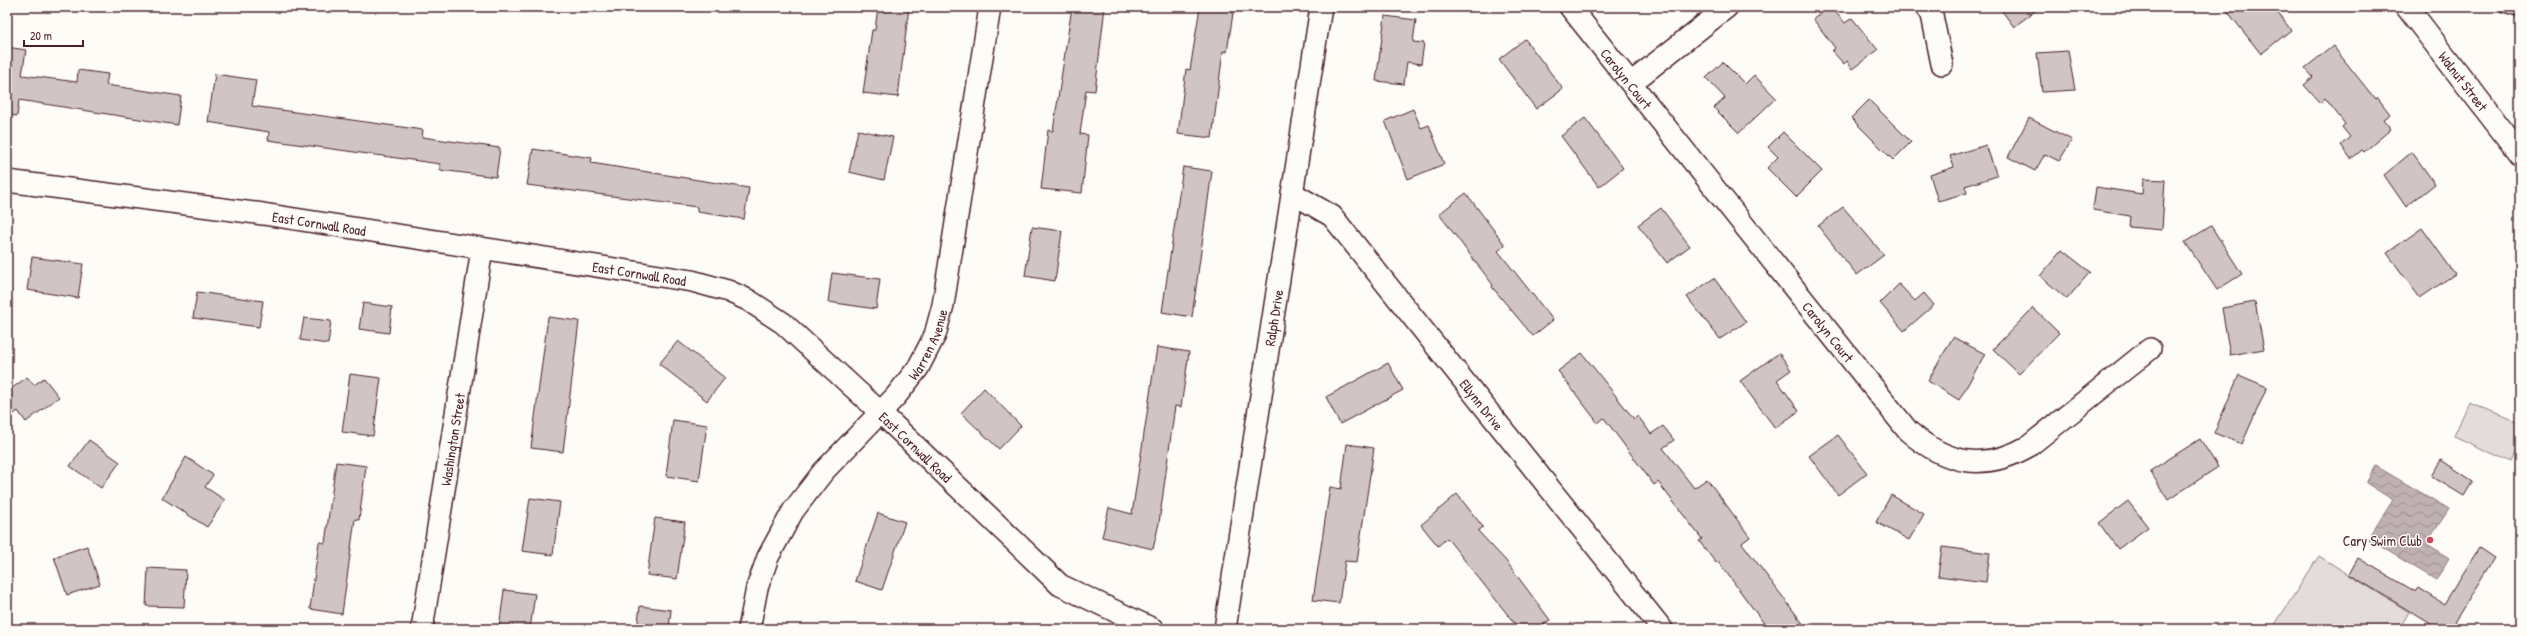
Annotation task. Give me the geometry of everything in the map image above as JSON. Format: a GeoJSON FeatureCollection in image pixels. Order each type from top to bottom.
{"type":"FeatureCollection","features":[{"type":"Feature","properties":{"kind":"main road","name":"Walnut Street"},"geometry":{"type":"LineString","coordinates":[[2407,7],[2520,154]]}},
{"type":"Feature","properties":{"kind":"street","name":"Warren Avenue"},"geometry":{"type":"LineString","coordinates":[[749,629],[757,588],[768,557],[783,527],[807,491],[896,396],[918,368],[935,335],[943,305],[990,7]]}},
{"type":"Feature","properties":{"kind":"street","name":"Ralph Drive"},"geometry":{"type":"LineString","coordinates":[[1225,629],[1321,7]]}},
{"type":"Feature","properties":{"kind":"street","name":"Carolyn Court"},"geometry":{"type":"LineString","coordinates":[[1570,7],[1908,431],[1939,454],[1979,462],[2016,453],[2029,446],[2150,349]]}},
{"type":"Feature","properties":{"kind":"street"},"geometry":{"type":"LineString","coordinates":[[1631,83],[1727,7]]}},
{"type":"Feature","properties":{"kind":"street"},"geometry":{"type":"LineString","coordinates":[[1927,7],[1932,15],[1942,64]]}},
{"type":"Feature","properties":{"kind":"street","name":"East Cornwall Road"},"geometry":{"type":"LineString","coordinates":[[7,181],[263,214],[692,281],[728,291],[748,300],[783,323],[880,412],[1060,585],[1153,629]]}},
{"type":"Feature","properties":{"kind":"street","name":"Ellynn Drive"},"geometry":{"type":"LineString","coordinates":[[1292,193],[1332,216],[1662,629]]}},
{"type":"Feature","properties":{"kind":"street","name":"Washington Street"},"geometry":{"type":"LineString","coordinates":[[422,629],[482,249]]}},
{"type":"Feature","properties":{"kind":"lane"},"geometry":{"type":"LineString","coordinates":[[2504,7],[2516,11],[2520,8]]}},
{"type":"Feature","properties":{"kind":"shaded area"},"geometry":{"type":"Polygon","coordinates":[[[2469,402],[2520,423],[2520,440],[2511,462],[2454,436],[2469,402]]]}},
{"type":"Feature","properties":{"kind":"shaded area"},"geometry":{"type":"Polygon","coordinates":[[[2319,556],[2409,612],[2399,629],[2272,629],[2319,556]]]}},
{"type":"Feature","properties":{"kind":"water"},"geometry":{"type":"Polygon","coordinates":[[[2376,466],[2449,509],[2428,541],[2429,545],[2449,558],[2436,580],[2368,539],[2393,500],[2366,483],[2376,466]]]}},
{"type":"Feature","properties":{"kind":"building"},"geometry":{"type":"Polygon","coordinates":[[[878,7],[909,7],[898,97],[863,93],[872,30],[875,30],[878,7]]]}},
{"type":"Feature","properties":{"kind":"building"},"geometry":{"type":"Polygon","coordinates":[[[1072,7],[1105,7],[1095,91],[1086,90],[1080,134],[1088,135],[1082,193],[1041,189],[1048,130],[1053,131],[1072,7]]]}},
{"type":"Feature","properties":{"kind":"building"},"geometry":{"type":"Polygon","coordinates":[[[1200,7],[1234,7],[1227,52],[1223,51],[1212,138],[1178,134],[1186,69],[1190,70],[1200,7]]]}},
{"type":"Feature","properties":{"kind":"building"},"geometry":{"type":"Polygon","coordinates":[[[1828,7],[1831,7],[1845,23],[1852,18],[1878,50],[1852,69],[1847,61],[1844,64],[1832,51],[1835,48],[1813,19],[1828,7]]]}},
{"type":"Feature","properties":{"kind":"building"},"geometry":{"type":"Polygon","coordinates":[[[1999,7],[2040,7],[2014,27],[1999,7]]]}},
{"type":"Feature","properties":{"kind":"building"},"geometry":{"type":"Polygon","coordinates":[[[2224,7],[2273,7],[2291,30],[2261,54],[2224,7]]]}},
{"type":"Feature","properties":{"kind":"building"},"geometry":{"type":"Polygon","coordinates":[[[1385,16],[1416,20],[1413,42],[1424,43],[1421,64],[1407,62],[1404,84],[1376,81],[1385,16]]]}},
{"type":"Feature","properties":{"kind":"building"},"geometry":{"type":"Polygon","coordinates":[[[1525,39],[1563,89],[1536,109],[1499,59],[1525,39]]]}},
{"type":"Feature","properties":{"kind":"building"},"geometry":{"type":"Polygon","coordinates":[[[2333,46],[2375,99],[2377,97],[2390,114],[2383,119],[2391,129],[2364,152],[2362,150],[2351,159],[2341,145],[2350,137],[2342,127],[2345,124],[2325,98],[2320,103],[2304,85],[2313,77],[2305,68],[2333,46]]]}},
{"type":"Feature","properties":{"kind":"building"},"geometry":{"type":"Polygon","coordinates":[[[7,47],[26,50],[22,75],[77,82],[78,70],[108,74],[106,85],[181,96],[177,125],[19,100],[17,116],[7,115],[7,47]]]}},
{"type":"Feature","properties":{"kind":"building"},"geometry":{"type":"Polygon","coordinates":[[[2068,51],[2075,90],[2042,92],[2037,53],[2068,51]]]}},
{"type":"Feature","properties":{"kind":"building"},"geometry":{"type":"Polygon","coordinates":[[[1723,62],[1745,84],[1754,75],[1776,98],[1739,133],[1714,108],[1725,98],[1706,78],[1723,62]]]}},
{"type":"Feature","properties":{"kind":"building"},"geometry":{"type":"Polygon","coordinates":[[[215,74],[256,80],[252,106],[423,130],[422,137],[500,148],[496,177],[440,170],[440,164],[268,140],[269,132],[208,122],[215,74]]]}},
{"type":"Feature","properties":{"kind":"building"},"geometry":{"type":"Polygon","coordinates":[[[1869,100],[1911,142],[1893,160],[1851,118],[1869,100]]]}},
{"type":"Feature","properties":{"kind":"building"},"geometry":{"type":"Polygon","coordinates":[[[1413,109],[1421,128],[1429,125],[1444,164],[1408,179],[1385,121],[1413,109]]]}},
{"type":"Feature","properties":{"kind":"building"},"geometry":{"type":"Polygon","coordinates":[[[1585,118],[1623,168],[1599,187],[1561,136],[1585,118]]]}},
{"type":"Feature","properties":{"kind":"building"},"geometry":{"type":"Polygon","coordinates":[[[2029,118],[2072,140],[2059,161],[2045,154],[2035,171],[2008,157],[2029,118]]]}},
{"type":"Feature","properties":{"kind":"building"},"geometry":{"type":"Polygon","coordinates":[[[858,130],[893,137],[884,180],[849,172],[858,130]]]}},
{"type":"Feature","properties":{"kind":"building"},"geometry":{"type":"Polygon","coordinates":[[[1783,132],[1822,171],[1796,197],[1767,168],[1778,157],[1768,147],[1783,132]]]}},
{"type":"Feature","properties":{"kind":"building"},"geometry":{"type":"Polygon","coordinates":[[[1986,145],[1997,176],[1965,186],[1967,193],[1938,201],[1930,175],[1954,167],[1950,156],[1986,145]]]}},
{"type":"Feature","properties":{"kind":"building"},"geometry":{"type":"Polygon","coordinates":[[[533,149],[592,158],[591,163],[749,188],[744,219],[697,212],[697,207],[527,185],[533,149]]]}},
{"type":"Feature","properties":{"kind":"building"},"geometry":{"type":"Polygon","coordinates":[[[2412,152],[2435,184],[2406,207],[2384,175],[2412,152]]]}},
{"type":"Feature","properties":{"kind":"building"},"geometry":{"type":"Polygon","coordinates":[[[1183,167],[1212,171],[1192,317],[1162,312],[1183,167]]]}},
{"type":"Feature","properties":{"kind":"building"},"geometry":{"type":"Polygon","coordinates":[[[2143,179],[2165,180],[2162,230],[2129,227],[2130,216],[2093,210],[2096,187],[2142,194],[2143,179]]]}},
{"type":"Feature","properties":{"kind":"building"},"geometry":{"type":"Polygon","coordinates":[[[1466,193],[1505,245],[1498,251],[1553,320],[1533,336],[1492,287],[1493,285],[1439,214],[1466,193]]]}},
{"type":"Feature","properties":{"kind":"building"},"geometry":{"type":"Polygon","coordinates":[[[1843,207],[1884,255],[1857,275],[1818,226],[1843,207]]]}},
{"type":"Feature","properties":{"kind":"building"},"geometry":{"type":"Polygon","coordinates":[[[1661,208],[1690,246],[1667,263],[1638,225],[1661,208]]]}},
{"type":"Feature","properties":{"kind":"building"},"geometry":{"type":"Polygon","coordinates":[[[2211,226],[2242,274],[2217,290],[2185,242],[2211,226]]]}},
{"type":"Feature","properties":{"kind":"building"},"geometry":{"type":"Polygon","coordinates":[[[1032,227],[1062,231],[1055,281],[1025,276],[1032,227]]]}},
{"type":"Feature","properties":{"kind":"building"},"geometry":{"type":"Polygon","coordinates":[[[2422,228],[2455,274],[2420,298],[2387,253],[2422,228]]]}},
{"type":"Feature","properties":{"kind":"building"},"geometry":{"type":"Polygon","coordinates":[[[2062,250],[2090,272],[2067,299],[2040,276],[2062,250]]]}},
{"type":"Feature","properties":{"kind":"building"},"geometry":{"type":"Polygon","coordinates":[[[32,257],[83,264],[78,298],[27,290],[32,257]]]}},
{"type":"Feature","properties":{"kind":"building"},"geometry":{"type":"Polygon","coordinates":[[[832,273],[880,279],[876,309],[828,302],[832,273]]]}},
{"type":"Feature","properties":{"kind":"building"},"geometry":{"type":"Polygon","coordinates":[[[1714,278],[1746,322],[1720,339],[1687,297],[1714,278]]]}},
{"type":"Feature","properties":{"kind":"building"},"geometry":{"type":"Polygon","coordinates":[[[1899,284],[1915,301],[1924,293],[1934,305],[1904,331],[1880,303],[1899,284]]]}},
{"type":"Feature","properties":{"kind":"building"},"geometry":{"type":"Polygon","coordinates":[[[197,292],[263,301],[259,327],[193,318],[197,292]]]}},
{"type":"Feature","properties":{"kind":"building"},"geometry":{"type":"Polygon","coordinates":[[[2255,302],[2264,349],[2230,355],[2222,308],[2255,302]]]}},
{"type":"Feature","properties":{"kind":"building"},"geometry":{"type":"Polygon","coordinates":[[[363,303],[392,307],[389,333],[359,329],[363,303]]]}},
{"type":"Feature","properties":{"kind":"building"},"geometry":{"type":"Polygon","coordinates":[[[2033,308],[2059,333],[2019,374],[1993,349],[2033,308]]]}},
{"type":"Feature","properties":{"kind":"building"},"geometry":{"type":"Polygon","coordinates":[[[548,317],[579,321],[563,452],[531,448],[548,317]]]}},
{"type":"Feature","properties":{"kind":"building"},"geometry":{"type":"Polygon","coordinates":[[[304,318],[331,321],[328,344],[300,340],[304,318]]]}},
{"type":"Feature","properties":{"kind":"building"},"geometry":{"type":"Polygon","coordinates":[[[1953,337],[1985,354],[1959,400],[1928,381],[1953,337]]]}},
{"type":"Feature","properties":{"kind":"building"},"geometry":{"type":"Polygon","coordinates":[[[678,341],[725,378],[707,401],[659,364],[678,341]]]}},
{"type":"Feature","properties":{"kind":"building"},"geometry":{"type":"Polygon","coordinates":[[[1157,347],[1189,352],[1181,407],[1175,406],[1159,523],[1153,549],[1102,537],[1109,508],[1132,514],[1157,347]]]}},
{"type":"Feature","properties":{"kind":"building"},"geometry":{"type":"Polygon","coordinates":[[[1582,353],[1634,419],[1638,416],[1651,434],[1663,426],[1674,440],[1663,448],[1694,488],[1707,479],[1750,537],[1742,543],[1807,629],[1768,629],[1718,561],[1716,563],[1699,541],[1702,539],[1658,482],[1654,485],[1604,418],[1598,423],[1558,371],[1582,353]]]}},
{"type":"Feature","properties":{"kind":"building"},"geometry":{"type":"Polygon","coordinates":[[[1779,353],[1791,370],[1777,380],[1799,411],[1775,428],[1740,381],[1779,353]]]}},
{"type":"Feature","properties":{"kind":"building"},"geometry":{"type":"Polygon","coordinates":[[[1388,363],[1403,390],[1340,424],[1326,397],[1388,363]]]}},
{"type":"Feature","properties":{"kind":"building"},"geometry":{"type":"Polygon","coordinates":[[[350,374],[381,378],[373,436],[342,432],[350,374]]]}},
{"type":"Feature","properties":{"kind":"building"},"geometry":{"type":"Polygon","coordinates":[[[2239,375],[2267,387],[2242,444],[2214,433],[2239,375]]]}},
{"type":"Feature","properties":{"kind":"building"},"geometry":{"type":"Polygon","coordinates":[[[27,377],[34,385],[44,378],[59,397],[26,422],[18,411],[7,419],[7,392],[27,377]]]}},
{"type":"Feature","properties":{"kind":"building"},"geometry":{"type":"Polygon","coordinates":[[[984,388],[1021,426],[999,449],[961,413],[984,388]]]}},
{"type":"Feature","properties":{"kind":"building"},"geometry":{"type":"Polygon","coordinates":[[[673,420],[707,425],[699,481],[666,476],[673,420]]]}},
{"type":"Feature","properties":{"kind":"building"},"geometry":{"type":"Polygon","coordinates":[[[1838,435],[1867,473],[1838,495],[1809,456],[1838,435]]]}},
{"type":"Feature","properties":{"kind":"building"},"geometry":{"type":"Polygon","coordinates":[[[2200,439],[2218,467],[2168,500],[2150,471],[2200,439]]]}},
{"type":"Feature","properties":{"kind":"building"},"geometry":{"type":"Polygon","coordinates":[[[89,440],[120,462],[101,488],[70,466],[89,440]]]}},
{"type":"Feature","properties":{"kind":"building"},"geometry":{"type":"Polygon","coordinates":[[[1347,444],[1374,448],[1357,562],[1345,561],[1339,603],[1313,600],[1330,487],[1341,489],[1347,444]]]}},
{"type":"Feature","properties":{"kind":"building"},"geometry":{"type":"Polygon","coordinates":[[[186,457],[213,475],[205,487],[225,500],[207,527],[162,498],[186,457]]]}},
{"type":"Feature","properties":{"kind":"building"},"geometry":{"type":"Polygon","coordinates":[[[2441,460],[2473,481],[2464,496],[2431,476],[2441,460]]]}},
{"type":"Feature","properties":{"kind":"building"},"geometry":{"type":"Polygon","coordinates":[[[336,462],[366,466],[359,520],[355,519],[342,614],[310,609],[319,542],[325,543],[336,462]]]}},
{"type":"Feature","properties":{"kind":"building"},"geometry":{"type":"Polygon","coordinates":[[[1457,494],[1483,527],[1478,531],[1506,561],[1550,620],[1538,629],[1519,629],[1447,538],[1438,546],[1421,525],[1457,494]]]}},
{"type":"Feature","properties":{"kind":"building"},"geometry":{"type":"Polygon","coordinates":[[[1891,495],[1924,514],[1909,540],[1876,522],[1891,495]]]}},
{"type":"Feature","properties":{"kind":"building"},"geometry":{"type":"Polygon","coordinates":[[[530,498],[560,502],[553,555],[522,551],[530,498]]]}},
{"type":"Feature","properties":{"kind":"building"},"geometry":{"type":"Polygon","coordinates":[[[2128,501],[2148,527],[2118,549],[2099,523],[2128,501]]]}},
{"type":"Feature","properties":{"kind":"building"},"geometry":{"type":"Polygon","coordinates":[[[878,513],[905,522],[882,590],[855,581],[878,513]]]}},
{"type":"Feature","properties":{"kind":"building"},"geometry":{"type":"Polygon","coordinates":[[[655,518],[685,522],[677,579],[647,575],[655,518]]]}},
{"type":"Feature","properties":{"kind":"building"},"geometry":{"type":"Polygon","coordinates":[[[87,546],[100,584],[67,595],[54,557],[87,546]]]}},
{"type":"Feature","properties":{"kind":"building"},"geometry":{"type":"Polygon","coordinates":[[[1942,547],[1990,553],[1986,582],[1938,576],[1942,547]]]}},
{"type":"Feature","properties":{"kind":"building"},"geometry":{"type":"Polygon","coordinates":[[[2479,548],[2494,558],[2450,629],[2439,629],[2349,574],[2358,558],[2416,592],[2419,588],[2444,604],[2479,548]]]}},
{"type":"Feature","properties":{"kind":"building"},"geometry":{"type":"Polygon","coordinates":[[[148,568],[186,570],[184,607],[146,606],[148,568]]]}},
{"type":"Feature","properties":{"kind":"building"},"geometry":{"type":"Polygon","coordinates":[[[504,590],[535,594],[530,629],[499,629],[504,590]]]}},
{"type":"Feature","properties":{"kind":"building"},"geometry":{"type":"Polygon","coordinates":[[[640,606],[671,610],[669,629],[637,629],[640,606]]]}},
{"type":"Feature","properties":{"kind":"place","name":"Cary Swim Club"},"geometry":{"type":"Point","coordinates":[2430,540]}}]}
